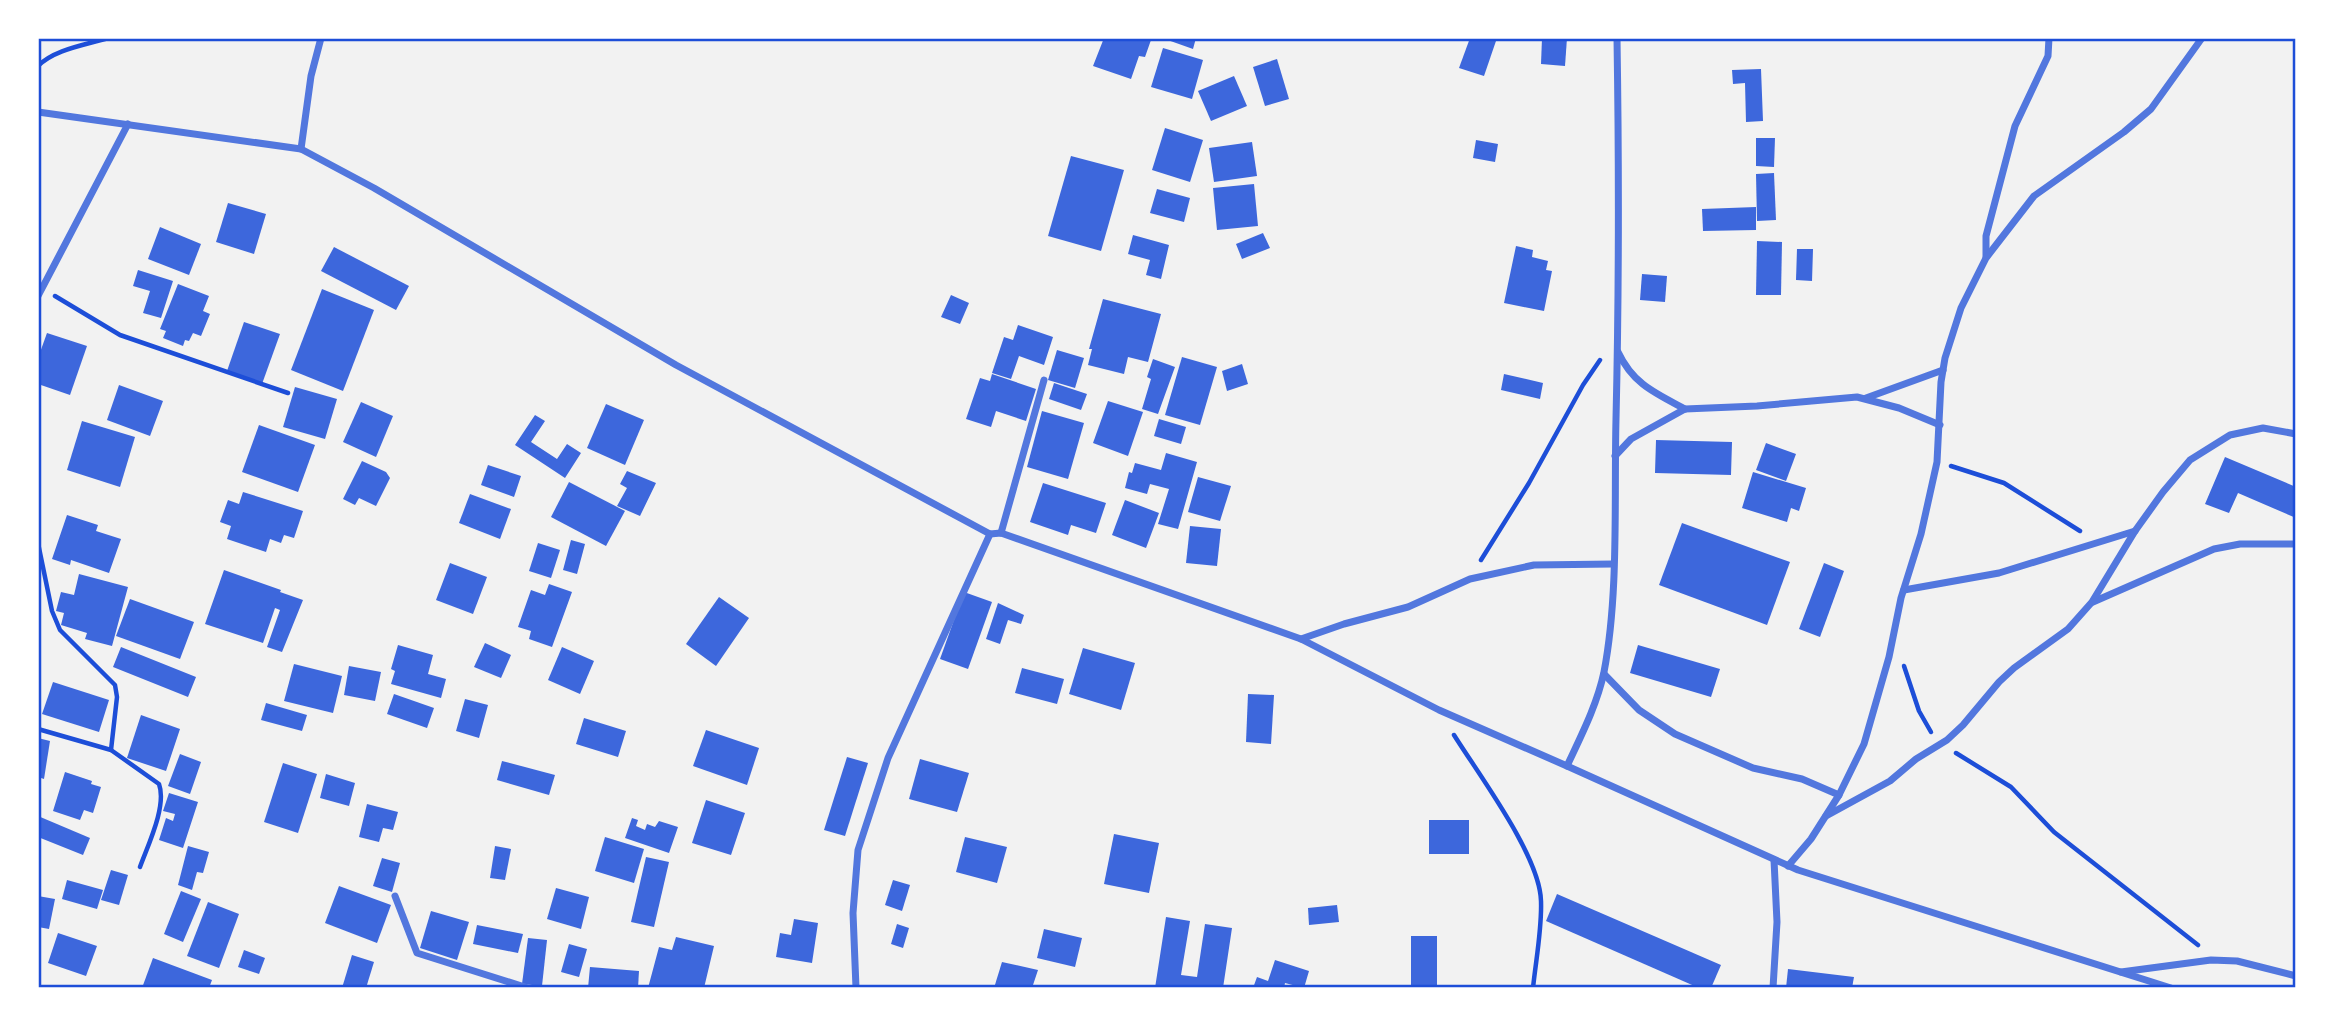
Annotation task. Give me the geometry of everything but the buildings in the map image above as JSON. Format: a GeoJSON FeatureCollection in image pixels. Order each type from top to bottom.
{"type":"FeatureCollection","features":[{"type":"Feature","properties":{"kind":"street"},"geometry":{"type":"LineString","coordinates":[[301,149],[311,76],[321,38]]}},
{"type":"Feature","properties":{"kind":"street"},"geometry":{"type":"LineString","coordinates":[[1567,766],[1592,710],[1604,674],[1612,616],[1618,349],[1617,38]]}},
{"type":"Feature","properties":{"kind":"street"},"geometry":{"type":"LineString","coordinates":[[1986,258],[1986,236],[2015,126],[2048,56],[2049,38]]}},
{"type":"Feature","properties":{"kind":"street"},"geometry":{"type":"LineString","coordinates":[[1788,866],[1811,839],[1839,795],[1864,744],[1921,534],[1937,462],[1943,370],[1961,308],[1986,258],[2034,197],[2124,132],[2151,109],[2202,38]]}},
{"type":"Feature","properties":{"kind":"street"},"geometry":{"type":"LineString","coordinates":[[38,112],[301,149],[373,187],[676,365],[990,534],[1001,533],[1301,639],[1439,710],[1788,866],[2171,988]]}},
{"type":"Feature","properties":{"kind":"street"},"geometry":{"type":"LineString","coordinates":[[40,292],[128,124]]}},
{"type":"Feature","properties":{"kind":"street"},"geometry":{"type":"LineString","coordinates":[[1618,349],[1626,369],[1643,386],[1685,409]]}},
{"type":"Feature","properties":{"kind":"street"},"geometry":{"type":"LineString","coordinates":[[1615,457],[1631,439],[1685,409],[1865,398],[1943,370]]}},
{"type":"Feature","properties":{"kind":"street"},"geometry":{"type":"LineString","coordinates":[[1001,533],[1044,380]]}},
{"type":"Feature","properties":{"kind":"street"},"geometry":{"type":"LineString","coordinates":[[1865,398],[1899,408],[1940,425]]}},
{"type":"Feature","properties":{"kind":"street"},"geometry":{"type":"LineString","coordinates":[[1825,816],[1890,781],[1916,759],[1939,745],[1963,725],[2014,668],[2068,629],[2092,602],[2135,531],[2190,460],[2230,435],[2263,428],[2295,434]]}},
{"type":"Feature","properties":{"kind":"street"},"geometry":{"type":"LineString","coordinates":[[1904,590],[1999,573],[2135,531]]}},
{"type":"Feature","properties":{"kind":"street"},"geometry":{"type":"LineString","coordinates":[[856,988],[853,913],[858,850],[888,758],[990,534]]}},
{"type":"Feature","properties":{"kind":"street"},"geometry":{"type":"LineString","coordinates":[[2092,602],[2214,548],[2240,544],[2295,544]]}},
{"type":"Feature","properties":{"kind":"street"},"geometry":{"type":"LineString","coordinates":[[1301,639],[1408,607],[1470,579],[1534,565],[1613,564]]}},
{"type":"Feature","properties":{"kind":"street"},"geometry":{"type":"LineString","coordinates":[[1604,674],[1639,710],[1675,734],[1753,768],[1802,779],[1839,795]]}},
{"type":"Feature","properties":{"kind":"street"},"geometry":{"type":"LineString","coordinates":[[1773,988],[1777,922],[1774,860]]}},
{"type":"Feature","properties":{"kind":"street"},"geometry":{"type":"LineString","coordinates":[[395,896],[417,953],[528,988]]}},
{"type":"Feature","properties":{"kind":"street"},"geometry":{"type":"LineString","coordinates":[[2116,972],[2218,960],[2237,961],[2295,976]]}},
{"type":"Feature","properties":{"kind":"path"},"geometry":{"type":"LineString","coordinates":[[38,66],[62,52],[108,38]]}},
{"type":"Feature","properties":{"kind":"path"},"geometry":{"type":"LineString","coordinates":[[40,292],[120,335],[288,393]]}},
{"type":"Feature","properties":{"kind":"path"},"geometry":{"type":"LineString","coordinates":[[1470,579],[1583,385],[1618,334]]}},
{"type":"Feature","properties":{"kind":"path"},"geometry":{"type":"LineString","coordinates":[[1937,462],[2004,483],[2098,544]]}},
{"type":"Feature","properties":{"kind":"path"},"geometry":{"type":"LineString","coordinates":[[38,543],[52,611],[60,630],[115,685],[117,697],[111,750]]}},
{"type":"Feature","properties":{"kind":"path"},"geometry":{"type":"LineString","coordinates":[[1903,664],[1919,711],[1939,745],[2011,787],[2054,832],[2218,960]]}},
{"type":"Feature","properties":{"kind":"path"},"geometry":{"type":"LineString","coordinates":[[1439,710],[1515,831],[1535,869],[1541,900],[1533,988]]}},
{"type":"Feature","properties":{"kind":"path"},"geometry":{"type":"LineString","coordinates":[[38,729],[111,750],[159,784],[162,793],[160,808],[140,867]]}}]}
